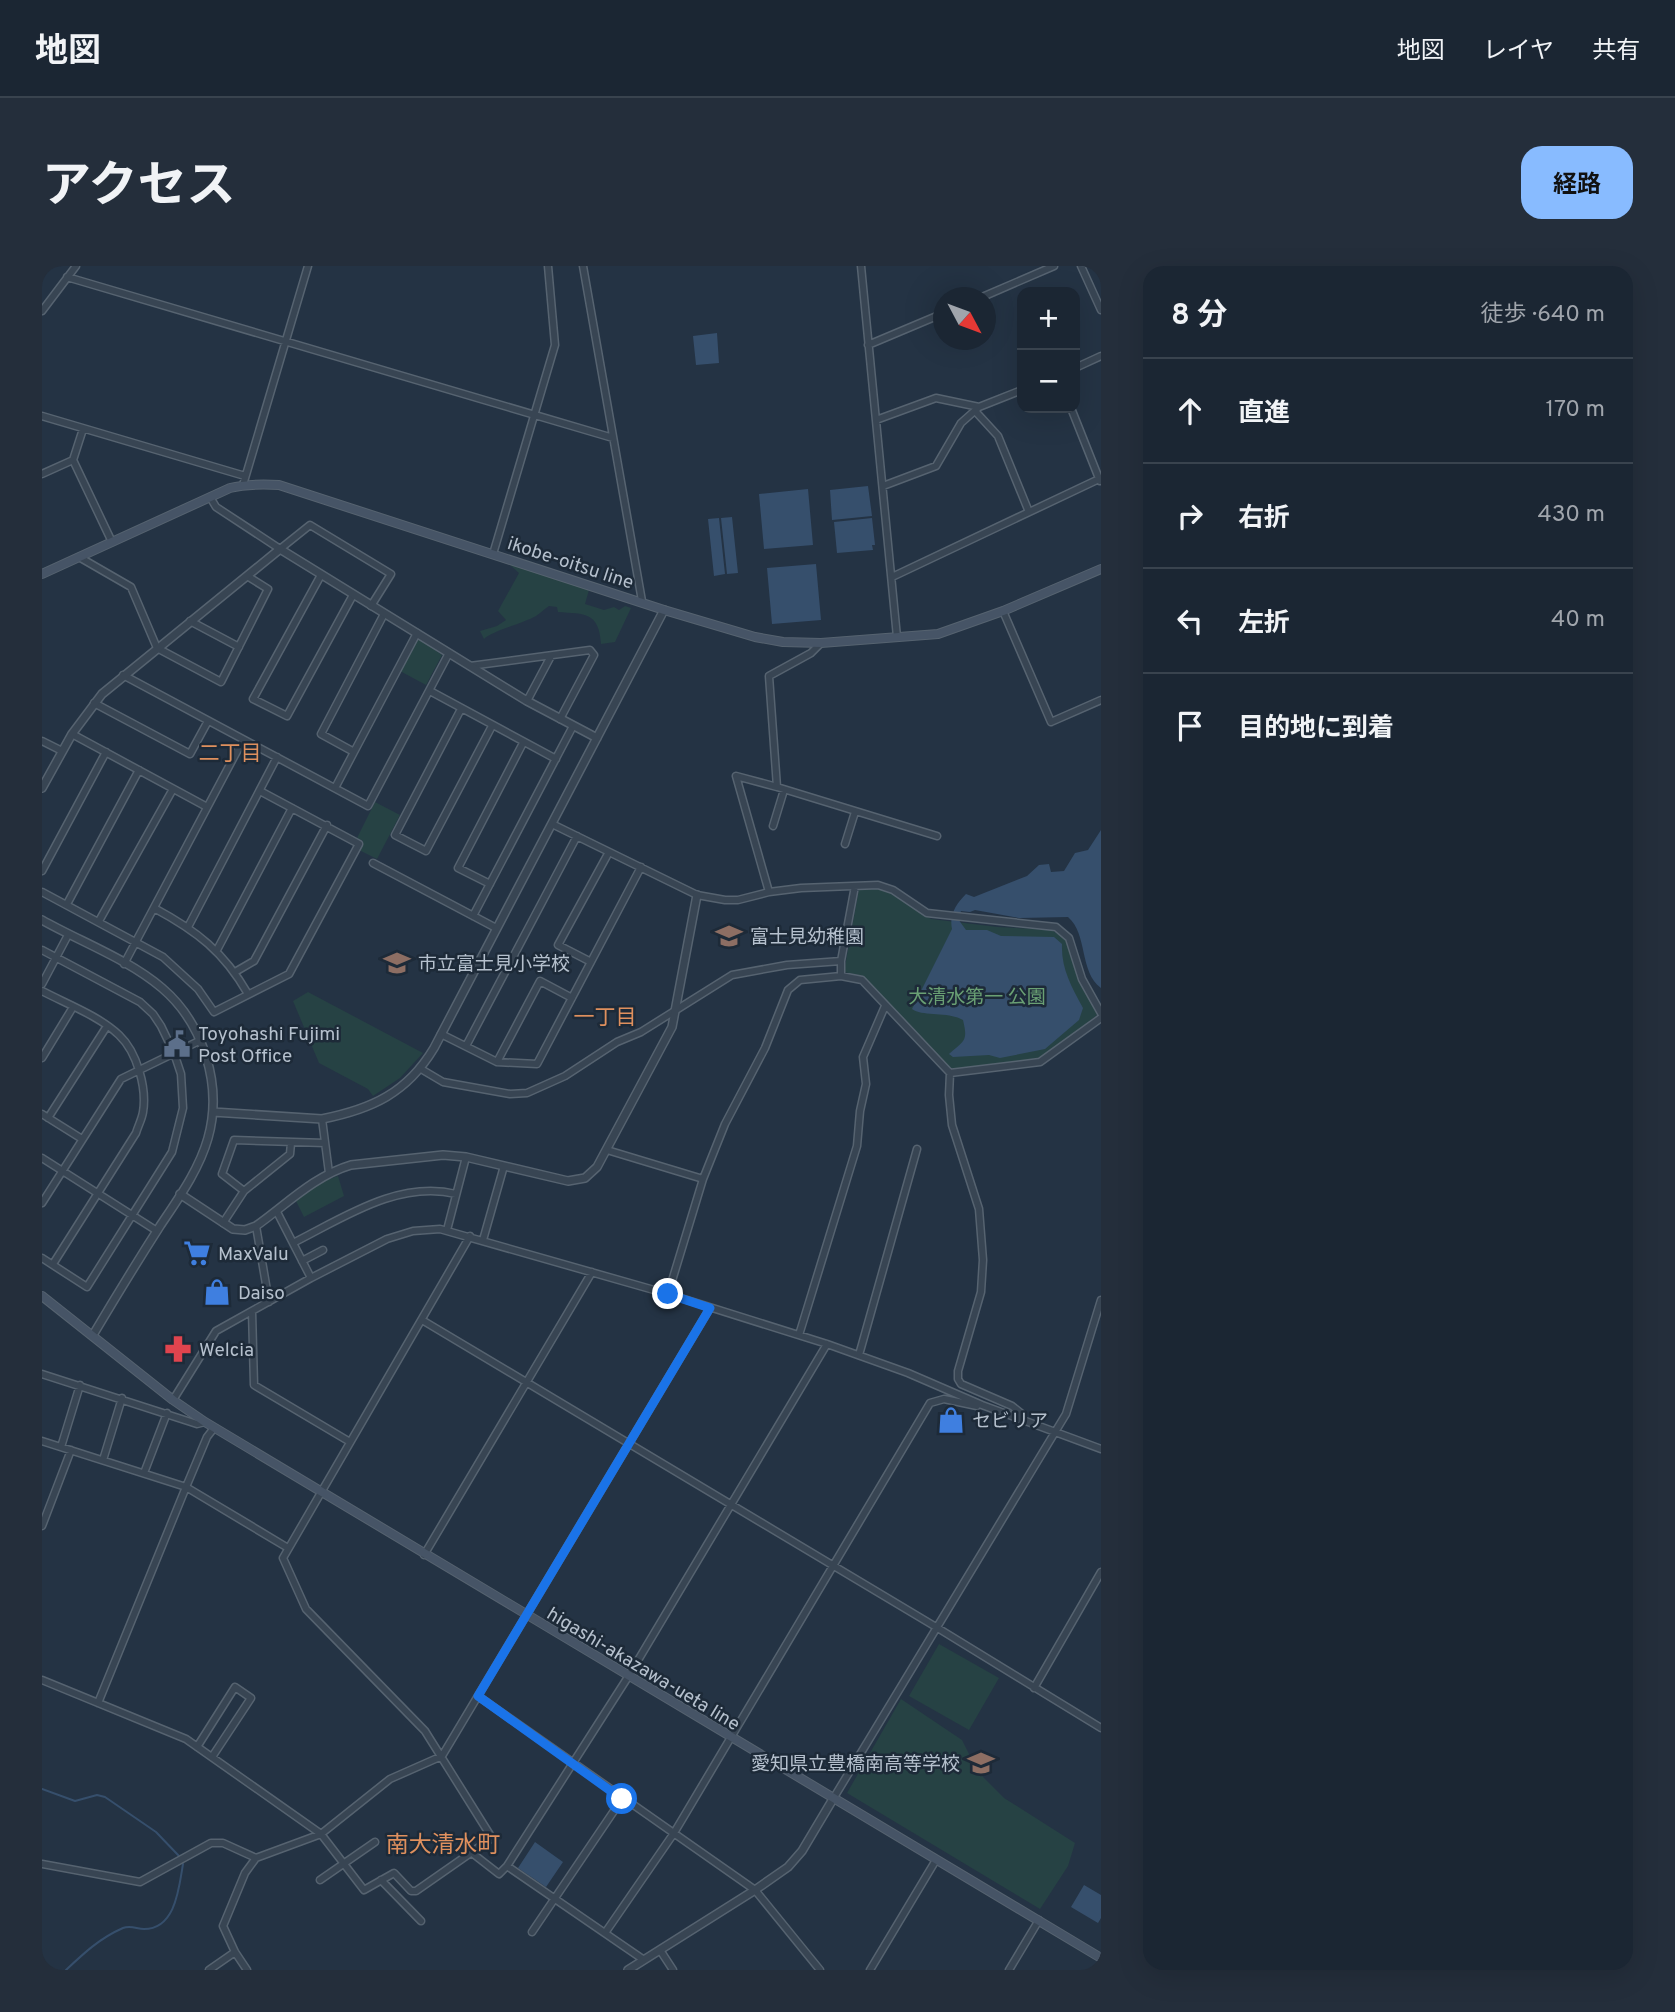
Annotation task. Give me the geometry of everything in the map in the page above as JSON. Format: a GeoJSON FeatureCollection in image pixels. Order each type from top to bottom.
{"type":"FeatureCollection","features":[{"type":"Feature","properties":{"kind":"main road","name":"ikobe-oitsu line"},"geometry":{"type":"LineString","coordinates":[[42,575],[244,481],[279,485],[664,610],[768,640],[821,643],[938,634],[1003,611],[1101,569]]}},
{"type":"Feature","properties":{"kind":"main road","name":"higashi-akazawa-ueta line"},"geometry":{"type":"LineString","coordinates":[[42,1296],[173,1400],[214,1428],[1101,1958]]}},
{"type":"Feature","properties":{"kind":"street"},"geometry":{"type":"LineString","coordinates":[[42,311],[76,266]]}},
{"type":"Feature","properties":{"kind":"street"},"geometry":{"type":"LineString","coordinates":[[42,416],[244,481],[308,266]]}},
{"type":"Feature","properties":{"kind":"street"},"geometry":{"type":"LineString","coordinates":[[493,554],[555,345],[548,266]]}},
{"type":"Feature","properties":{"kind":"street"},"geometry":{"type":"LineString","coordinates":[[583,266],[642,601]]}},
{"type":"Feature","properties":{"kind":"street"},"geometry":{"type":"LineString","coordinates":[[861,266],[897,637]]}},
{"type":"Feature","properties":{"kind":"street"},"geometry":{"type":"LineString","coordinates":[[996,291],[1054,266]]}},
{"type":"Feature","properties":{"kind":"street"},"geometry":{"type":"LineString","coordinates":[[1081,266],[1101,310]]}},
{"type":"Feature","properties":{"kind":"street"},"geometry":{"type":"LineString","coordinates":[[67,277],[613,438]]}},
{"type":"Feature","properties":{"kind":"street"},"geometry":{"type":"LineString","coordinates":[[868,345],[933,317]]}},
{"type":"Feature","properties":{"kind":"street"},"geometry":{"type":"LineString","coordinates":[[1080,366],[1101,356]]}},
{"type":"Feature","properties":{"kind":"street"},"geometry":{"type":"LineString","coordinates":[[883,486],[936,466],[961,423],[978,410],[1017,392]]}},
{"type":"Feature","properties":{"kind":"street"},"geometry":{"type":"LineString","coordinates":[[876,420],[936,398],[978,410],[998,436],[1029,513]]}},
{"type":"Feature","properties":{"kind":"street"},"geometry":{"type":"LineString","coordinates":[[892,577],[1100,481],[1073,413]]}},
{"type":"Feature","properties":{"kind":"street"},"geometry":{"type":"LineString","coordinates":[[42,474],[72,460],[83,429]]}},
{"type":"Feature","properties":{"kind":"street"},"geometry":{"type":"LineString","coordinates":[[72,460],[112,542]]}},
{"type":"Feature","properties":{"kind":"street"},"geometry":{"type":"LineString","coordinates":[[210,497],[216,507],[353,595],[527,701],[597,738]]}},
{"type":"Feature","properties":{"kind":"street"},"geometry":{"type":"LineString","coordinates":[[42,788],[72,734],[94,703],[123,675],[310,524],[391,573],[372,606]]}},
{"type":"Feature","properties":{"kind":"street"},"geometry":{"type":"LineString","coordinates":[[79,557],[131,587],[157,648],[221,682],[268,589],[247,576]]}},
{"type":"Feature","properties":{"kind":"street"},"geometry":{"type":"LineString","coordinates":[[321,575],[253,699],[287,716],[353,595]]}},
{"type":"Feature","properties":{"kind":"street"},"geometry":{"type":"LineString","coordinates":[[213,1112],[322,1119],[348,1114],[375,1104],[401,1088],[421,1069],[664,610]]}},
{"type":"Feature","properties":{"kind":"street"},"geometry":{"type":"LineString","coordinates":[[1003,611],[1051,722],[1101,700]]}},
{"type":"Feature","properties":{"kind":"street"},"geometry":{"type":"LineString","coordinates":[[354,752],[321,734],[384,614]]}},
{"type":"Feature","properties":{"kind":"street"},"geometry":{"type":"LineString","coordinates":[[190,621],[239,647]]}},
{"type":"Feature","properties":{"kind":"street"},"geometry":{"type":"LineString","coordinates":[[335,788],[417,633]]}},
{"type":"Feature","properties":{"kind":"street"},"geometry":{"type":"LineString","coordinates":[[773,826],[780,789],[769,676],[811,653],[821,643]]}},
{"type":"Feature","properties":{"kind":"street"},"geometry":{"type":"LineString","coordinates":[[471,666],[590,650],[594,655],[560,719]]}},
{"type":"Feature","properties":{"kind":"street"},"geometry":{"type":"LineString","coordinates":[[123,675],[368,806],[449,653]]}},
{"type":"Feature","properties":{"kind":"street"},"geometry":{"type":"LineString","coordinates":[[527,701],[551,656]]}},
{"type":"Feature","properties":{"kind":"street"},"geometry":{"type":"LineString","coordinates":[[430,691],[556,759]]}},
{"type":"Feature","properties":{"kind":"street"},"geometry":{"type":"LineString","coordinates":[[94,703],[190,754],[208,721]]}},
{"type":"Feature","properties":{"kind":"street"},"geometry":{"type":"LineString","coordinates":[[461,709],[395,835],[426,851],[492,726]]}},
{"type":"Feature","properties":{"kind":"street"},"geometry":{"type":"LineString","coordinates":[[472,916],[573,726]]}},
{"type":"Feature","properties":{"kind":"street"},"geometry":{"type":"LineString","coordinates":[[72,734],[207,807]]}},
{"type":"Feature","properties":{"kind":"street"},"geometry":{"type":"LineString","coordinates":[[124,964],[243,740]]}},
{"type":"Feature","properties":{"kind":"street"},"geometry":{"type":"LineString","coordinates":[[42,741],[62,751]]}},
{"type":"Feature","properties":{"kind":"street"},"geometry":{"type":"LineString","coordinates":[[489,884],[458,868],[523,743]]}},
{"type":"Feature","properties":{"kind":"street"},"geometry":{"type":"LineString","coordinates":[[42,871],[106,752]]}},
{"type":"Feature","properties":{"kind":"street"},"geometry":{"type":"LineString","coordinates":[[188,927],[277,757]]}},
{"type":"Feature","properties":{"kind":"street"},"geometry":{"type":"LineString","coordinates":[[67,904],[139,770]]}},
{"type":"Feature","properties":{"kind":"street"},"geometry":{"type":"LineString","coordinates":[[769,892],[736,776],[937,836]]}},
{"type":"Feature","properties":{"kind":"street"},"geometry":{"type":"LineString","coordinates":[[99,921],[173,789]]}},
{"type":"Feature","properties":{"kind":"street"},"geometry":{"type":"LineString","coordinates":[[42,892],[163,957],[183,973],[214,1012],[289,974],[359,844],[260,791]]}},
{"type":"Feature","properties":{"kind":"street"},"geometry":{"type":"LineString","coordinates":[[217,950],[292,808]]}},
{"type":"Feature","properties":{"kind":"street"},"geometry":{"type":"LineString","coordinates":[[845,844],[855,813]]}},
{"type":"Feature","properties":{"kind":"street"},"geometry":{"type":"LineString","coordinates":[[552,824],[697,895],[738,900],[769,892],[878,885],[893,890],[927,913],[1056,927],[1063,931],[1069,938],[1082,979],[1101,1016],[1040,1062],[950,1073]]}},
{"type":"Feature","properties":{"kind":"street"},"geometry":{"type":"LineString","coordinates":[[235,972],[254,961],[327,825]]}},
{"type":"Feature","properties":{"kind":"street"},"geometry":{"type":"LineString","coordinates":[[466,1046],[577,836]]}},
{"type":"Feature","properties":{"kind":"street"},"geometry":{"type":"LineString","coordinates":[[591,962],[558,945],[609,852]]}},
{"type":"Feature","properties":{"kind":"street"},"geometry":{"type":"LineString","coordinates":[[373,863],[496,928]]}},
{"type":"Feature","properties":{"kind":"street"},"geometry":{"type":"LineString","coordinates":[[441,1034],[497,1062],[537,1064],[641,867]]}},
{"type":"Feature","properties":{"kind":"street"},"geometry":{"type":"LineString","coordinates":[[841,976],[841,961],[855,886]]}},
{"type":"Feature","properties":{"kind":"street"},"geometry":{"type":"LineString","coordinates":[[180,1194],[223,1223],[239,1230],[257,1226],[313,1182],[351,1165],[429,1155],[466,1157],[568,1181],[576,1181],[592,1173],[665,1044],[676,1012],[697,895]]}},
{"type":"Feature","properties":{"kind":"street"},"geometry":{"type":"LineString","coordinates":[[154,908],[188,927],[217,950],[248,994]]}},
{"type":"Feature","properties":{"kind":"street"},"geometry":{"type":"LineString","coordinates":[[42,920],[124,964],[163,989],[178,1004],[201,1040],[211,1075],[213,1112],[202,1155],[93,1335]]}},
{"type":"Feature","properties":{"kind":"street"},"geometry":{"type":"LineString","coordinates":[[42,984],[68,935]]}},
{"type":"Feature","properties":{"kind":"street"},"geometry":{"type":"LineString","coordinates":[[42,950],[140,1002],[153,1014],[174,1053],[181,1074],[183,1108],[172,1152],[87,1287],[42,1258]]}},
{"type":"Feature","properties":{"kind":"street"},"geometry":{"type":"LineString","coordinates":[[421,1069],[443,1082],[510,1094],[527,1093],[565,1076],[617,1042],[676,1012],[732,975],[787,964],[841,961]]}},
{"type":"Feature","properties":{"kind":"street"},"geometry":{"type":"LineString","coordinates":[[668,1294],[703,1179],[725,1124],[765,1048],[788,990],[800,981],[841,976],[862,980],[950,1073],[951,1125],[979,1209],[983,1260],[981,1292],[957,1379],[961,1384],[1012,1406],[1022,1415],[1023,1420]]}},
{"type":"Feature","properties":{"kind":"street"},"geometry":{"type":"LineString","coordinates":[[497,1062],[540,981],[572,998]]}},
{"type":"Feature","properties":{"kind":"street"},"geometry":{"type":"LineString","coordinates":[[42,992],[120,1035],[138,1070],[144,1097],[143,1113],[136,1133],[53,1264]]}},
{"type":"Feature","properties":{"kind":"street"},"geometry":{"type":"LineString","coordinates":[[799,1335],[857,1146],[866,1084],[863,1056],[885,1006]]}},
{"type":"Feature","properties":{"kind":"street"},"geometry":{"type":"LineString","coordinates":[[42,1058],[73,1007]]}},
{"type":"Feature","properties":{"kind":"street"},"geometry":{"type":"LineString","coordinates":[[82,1139],[45,1116],[107,1026]]}},
{"type":"Feature","properties":{"kind":"street"},"geometry":{"type":"LineString","coordinates":[[42,1203],[121,1079],[201,1040]]}},
{"type":"Feature","properties":{"kind":"street"},"geometry":{"type":"LineString","coordinates":[[322,1119],[329,1173]]}},
{"type":"Feature","properties":{"kind":"street"},"geometry":{"type":"LineString","coordinates":[[244,1191],[222,1174],[234,1140],[325,1143]]}},
{"type":"Feature","properties":{"kind":"street"},"geometry":{"type":"LineString","coordinates":[[223,1223],[244,1191],[289,1153],[291,1143]]}},
{"type":"Feature","properties":{"kind":"street"},"geometry":{"type":"LineString","coordinates":[[859,1355],[918,1149]]}},
{"type":"Feature","properties":{"kind":"street"},"geometry":{"type":"LineString","coordinates":[[607,1150],[703,1179]]}},
{"type":"Feature","properties":{"kind":"street"},"geometry":{"type":"LineString","coordinates":[[447,1230],[466,1157]]}},
{"type":"Feature","properties":{"kind":"street"},"geometry":{"type":"LineString","coordinates":[[42,1158],[157,1231]]}},
{"type":"Feature","properties":{"kind":"street"},"geometry":{"type":"LineString","coordinates":[[482,1240],[504,1167]]}},
{"type":"Feature","properties":{"kind":"street"},"geometry":{"type":"LineString","coordinates":[[293,1243],[386,1197],[436,1190],[457,1194]]}},
{"type":"Feature","properties":{"kind":"street"},"geometry":{"type":"LineString","coordinates":[[276,1212],[311,1278]]}},
{"type":"Feature","properties":{"kind":"street"},"geometry":{"type":"LineString","coordinates":[[257,1226],[269,1302]]}},
{"type":"Feature","properties":{"kind":"street"},"geometry":{"type":"LineString","coordinates":[[173,1400],[216,1331],[311,1278],[400,1234],[426,1229],[447,1230],[668,1294],[827,1344],[1101,1449]]}},
{"type":"Feature","properties":{"kind":"street"},"geometry":{"type":"LineString","coordinates":[[42,1680],[186,1739],[321,1833],[364,1890],[394,1873],[411,1891],[416,1891],[492,1838],[442,1756],[413,1717],[306,1609],[283,1558],[470,1236]]}},
{"type":"Feature","properties":{"kind":"street"},"geometry":{"type":"LineString","coordinates":[[302,1261],[323,1250]]}},
{"type":"Feature","properties":{"kind":"street"},"geometry":{"type":"LineString","coordinates":[[424,1555],[592,1272]]}},
{"type":"Feature","properties":{"kind":"street"},"geometry":{"type":"LineString","coordinates":[[628,1970],[755,1890],[795,1860],[1066,1414],[1101,1300]]}},
{"type":"Feature","properties":{"kind":"street"},"geometry":{"type":"LineString","coordinates":[[247,1970],[223,1926],[245,1873],[256,1858],[321,1833],[390,1779],[442,1756],[710,1308]]}},
{"type":"Feature","properties":{"kind":"street"},"geometry":{"type":"LineString","coordinates":[[252,1311],[254,1385],[350,1442]]}},
{"type":"Feature","properties":{"kind":"street"},"geometry":{"type":"LineString","coordinates":[[422,1320],[1101,1728]]}},
{"type":"Feature","properties":{"kind":"street"},"geometry":{"type":"LineString","coordinates":[[472,1853],[499,1874],[507,1866],[628,1677],[827,1344]]}},
{"type":"Feature","properties":{"kind":"street"},"geometry":{"type":"LineString","coordinates":[[42,1374],[197,1424],[205,1422]]}},
{"type":"Feature","properties":{"kind":"street"},"geometry":{"type":"LineString","coordinates":[[61,1447],[80,1385]]}},
{"type":"Feature","properties":{"kind":"street"},"geometry":{"type":"LineString","coordinates":[[103,1461],[122,1398]]}},
{"type":"Feature","properties":{"kind":"street"},"geometry":{"type":"LineString","coordinates":[[605,1933],[674,1833],[930,1403],[944,1399],[974,1406],[982,1405]]}},
{"type":"Feature","properties":{"kind":"street"},"geometry":{"type":"LineString","coordinates":[[144,1474],[167,1413]]}},
{"type":"Feature","properties":{"kind":"street"},"geometry":{"type":"LineString","coordinates":[[98,1703],[207,1437],[214,1428]]}},
{"type":"Feature","properties":{"kind":"street"},"geometry":{"type":"LineString","coordinates":[[42,1441],[186,1487],[288,1548]]}},
{"type":"Feature","properties":{"kind":"street"},"geometry":{"type":"LineString","coordinates":[[42,1526],[71,1450]]}},
{"type":"Feature","properties":{"kind":"street"},"geometry":{"type":"LineString","coordinates":[[1034,1688],[1101,1572]]}},
{"type":"Feature","properties":{"kind":"street"},"geometry":{"type":"LineString","coordinates":[[197,1747],[235,1687],[251,1698],[212,1757]]}},
{"type":"Feature","properties":{"kind":"street"},"geometry":{"type":"LineString","coordinates":[[478,1696],[755,1890],[820,1970]]}},
{"type":"Feature","properties":{"kind":"street"},"geometry":{"type":"LineString","coordinates":[[532,1932],[622,1799]]}},
{"type":"Feature","properties":{"kind":"street"},"geometry":{"type":"LineString","coordinates":[[320,1880],[375,1842]]}},
{"type":"Feature","properties":{"kind":"street"},"geometry":{"type":"LineString","coordinates":[[42,1864],[140,1882],[211,1843],[223,1843],[256,1858]]}},
{"type":"Feature","properties":{"kind":"street"},"geometry":{"type":"LineString","coordinates":[[870,1970],[936,1860]]}},
{"type":"Feature","properties":{"kind":"street"},"geometry":{"type":"LineString","coordinates":[[507,1866],[643,1960]]}},
{"type":"Feature","properties":{"kind":"street"},"geometry":{"type":"LineString","coordinates":[[381,1880],[421,1921]]}},
{"type":"Feature","properties":{"kind":"street"},"geometry":{"type":"LineString","coordinates":[[1009,1970],[1039,1920]]}},
{"type":"Feature","properties":{"kind":"street"},"geometry":{"type":"LineString","coordinates":[[660,1950],[673,1970]]}},
{"type":"Feature","properties":{"kind":"street"},"geometry":{"type":"LineString","coordinates":[[209,1970],[235,1952]]}},
{"type":"Feature","properties":{"kind":"green space"},"geometry":{"type":"Polygon","coordinates":[[[511,563],[589,590],[585,604],[604,610],[614,607],[619,610],[625,606],[631,608],[615,642],[601,644],[597,626],[589,617],[558,612],[557,607],[549,606],[536,616],[484,639],[480,631],[506,620],[498,611],[519,573],[511,563]]]}},
{"type":"Feature","properties":{"kind":"green space"},"geometry":{"type":"Polygon","coordinates":[[[420,639],[442,655],[426,685],[400,671],[420,639]]]}},
{"type":"Feature","properties":{"kind":"green space"},"geometry":{"type":"Polygon","coordinates":[[[375,802],[400,815],[377,859],[359,850],[363,841],[357,838],[375,802]]]}},
{"type":"Feature","properties":{"kind":"green space","name":"大清水第一 公園"},"geometry":{"type":"Polygon","coordinates":[[[859,889],[888,892],[931,919],[1052,930],[1067,941],[1078,976],[1097,1015],[1039,1061],[951,1070],[944,1066],[863,976],[844,972],[859,889]]]}},
{"type":"Feature","properties":{"kind":"green space"},"geometry":{"type":"Polygon","coordinates":[[[308,992],[423,1053],[400,1078],[373,1096],[368,1089],[319,1063],[293,1001],[308,992]]]}},
{"type":"Feature","properties":{"kind":"green space"},"geometry":{"type":"Polygon","coordinates":[[[338,1176],[344,1196],[304,1217],[296,1201],[318,1183],[338,1176]]]}},
{"type":"Feature","properties":{"kind":"green space"},"geometry":{"type":"Polygon","coordinates":[[[939,1644],[999,1678],[969,1730],[909,1696],[939,1644]]]}},
{"type":"Feature","properties":{"kind":"green space"},"geometry":{"type":"Polygon","coordinates":[[[901,1699],[962,1740],[978,1772],[1004,1798],[1075,1843],[1068,1866],[1040,1909],[847,1793],[901,1699]]]}},
{"type":"Feature","properties":{"kind":"water"},"geometry":{"type":"Polygon","coordinates":[[[717,333],[719,363],[696,365],[693,336],[717,333]]]}},
{"type":"Feature","properties":{"kind":"water"},"geometry":{"type":"Polygon","coordinates":[[[868,486],[872,516],[832,520],[830,490],[868,486]]]}},
{"type":"Feature","properties":{"kind":"water"},"geometry":{"type":"Polygon","coordinates":[[[808,489],[813,545],[764,549],[759,494],[808,489]]]}},
{"type":"Feature","properties":{"kind":"water"},"geometry":{"type":"Polygon","coordinates":[[[732,517],[738,573],[727,574],[721,518],[732,517]]]}},
{"type":"Feature","properties":{"kind":"water"},"geometry":{"type":"Polygon","coordinates":[[[719,518],[725,574],[714,576],[708,519],[719,518]]]}},
{"type":"Feature","properties":{"kind":"water"},"geometry":{"type":"Polygon","coordinates":[[[872,518],[875,545],[872,545],[873,550],[837,553],[834,522],[872,518]]]}},
{"type":"Feature","properties":{"kind":"water"},"geometry":{"type":"Polygon","coordinates":[[[816,564],[821,620],[772,624],[767,568],[816,564]]]}},
{"type":"Feature","properties":{"kind":"water"},"geometry":{"type":"Polygon","coordinates":[[[1101,830],[1101,988],[1089,973],[1078,933],[1068,917],[1019,918],[975,910],[961,911],[958,919],[966,930],[987,930],[1001,936],[1054,937],[1062,944],[1065,969],[1083,1008],[1079,1020],[1045,1049],[1000,1058],[989,1055],[953,1057],[949,1054],[962,1043],[965,1036],[963,1020],[912,1009],[952,929],[952,914],[956,906],[966,894],[974,897],[1027,876],[1039,865],[1049,864],[1051,872],[1064,871],[1075,853],[1088,850],[1101,830]]]}},
{"type":"Feature","properties":{"kind":"water"},"geometry":{"type":"Polygon","coordinates":[[[535,1842],[563,1862],[546,1887],[518,1868],[535,1842]]]}},
{"type":"Feature","properties":{"kind":"water"},"geometry":{"type":"Polygon","coordinates":[[[1084,1885],[1101,1895],[1101,1918],[1098,1923],[1071,1907],[1084,1885]]]}},
{"type":"Feature","properties":{"kind":"waterway"},"geometry":{"type":"LineString","coordinates":[[42,1789],[75,1801],[97,1795],[105,1797],[156,1832],[179,1856]]}},
{"type":"Feature","properties":{"kind":"waterway"},"geometry":{"type":"LineString","coordinates":[[66,1970],[93,1946],[115,1932],[126,1927],[155,1927],[163,1922],[174,1905],[183,1864]]}},
{"type":"Feature","properties":{"kind":"place","name":"富士見幼稚園"},"geometry":{"type":"Point","coordinates":[729,936]}},
{"type":"Feature","properties":{"kind":"place","name":"市立富士見小学校"},"geometry":{"type":"Point","coordinates":[397,963]}},
{"type":"Feature","properties":{"kind":"place","name":"Toyohashi Fujimi Post Office"},"geometry":{"type":"Point","coordinates":[177,1044]}},
{"type":"Feature","properties":{"kind":"place","name":"MaxValu"},"geometry":{"type":"Point","coordinates":[197,1253]}},
{"type":"Feature","properties":{"kind":"place","name":"Daiso"},"geometry":{"type":"Point","coordinates":[217,1292]}},
{"type":"Feature","properties":{"kind":"place","name":"Welcia"},"geometry":{"type":"Point","coordinates":[178,1349]}},
{"type":"Feature","properties":{"kind":"place","name":"セビリア"},"geometry":{"type":"Point","coordinates":[951,1420]}},
{"type":"Feature","properties":{"kind":"place","name":"愛知県立豊橋南高等学校"},"geometry":{"type":"Point","coordinates":[981,1763]}},
{"type":"Feature","properties":{"kind":"district","name":"二丁目"},"geometry":{"type":"Point","coordinates":[230,753]}},
{"type":"Feature","properties":{"kind":"district","name":"一丁目"},"geometry":{"type":"Point","coordinates":[605,1017]}},
{"type":"Feature","properties":{"kind":"district","name":"南大清水町"},"geometry":{"type":"Point","coordinates":[443,1844]}},
{"type":"Feature","properties":{"kind":"route"},"geometry":{"type":"LineString","coordinates":[[622,1799],[478,1696],[710,1308],[668,1294]]}}]}
